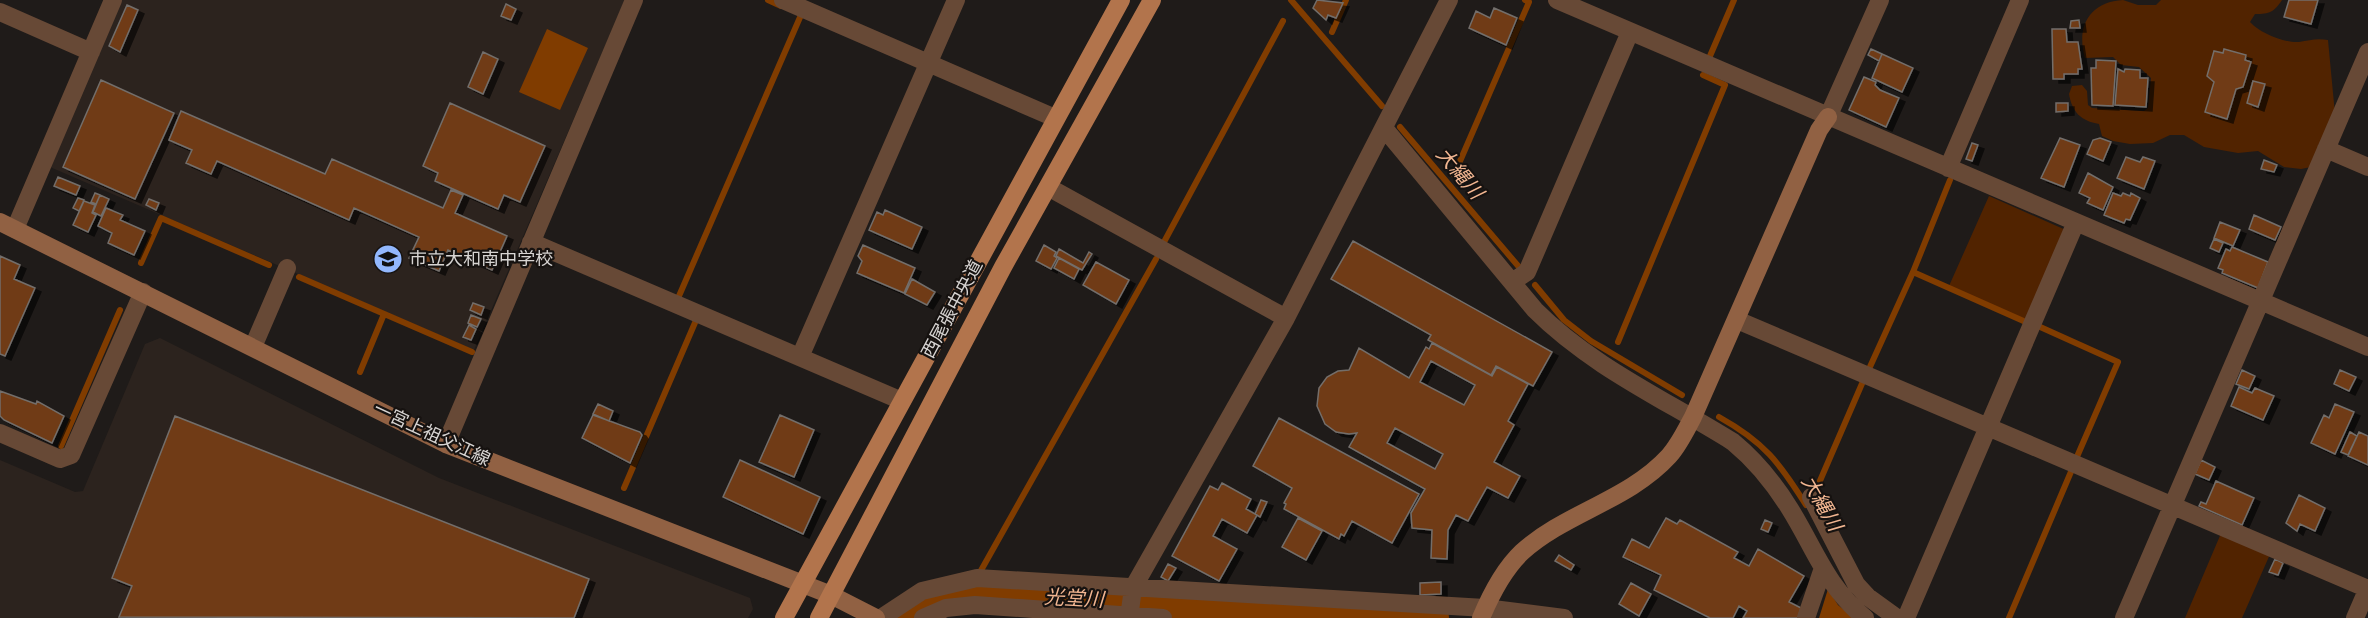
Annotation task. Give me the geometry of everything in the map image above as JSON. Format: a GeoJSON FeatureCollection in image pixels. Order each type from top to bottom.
{"type":"FeatureCollection","features":[{"type":"Feature","properties":{"kind":"main road","name":"西尾張中央道"},"geometry":{"type":"LineString","coordinates":[[784,618],[1121,0]]}},
{"type":"Feature","properties":{"kind":"main road","name":"西尾張中央道"},"geometry":{"type":"LineString","coordinates":[[819,618],[1003,267],[1152,0]]}},
{"type":"Feature","properties":{"kind":"main road"},"geometry":{"type":"LineString","coordinates":[[1483,613],[1502,575],[1523,552],[1649,473],[1669,455],[1693,417],[1819,130],[1828,117]]}},
{"type":"Feature","properties":{"kind":"main road","name":"一宮上祖父江線"},"geometry":{"type":"LineString","coordinates":[[8,225],[446,444],[831,595],[876,618]]}},
{"type":"Feature","properties":{"kind":"street"},"geometry":{"type":"LineString","coordinates":[[8,225],[91,52],[112,0]]}},
{"type":"Feature","properties":{"kind":"street"},"geometry":{"type":"LineString","coordinates":[[446,444],[634,0]]}},
{"type":"Feature","properties":{"kind":"street"},"geometry":{"type":"LineString","coordinates":[[783,0],[1055,118]]}},
{"type":"Feature","properties":{"kind":"street"},"geometry":{"type":"LineString","coordinates":[[801,357],[956,0]]}},
{"type":"Feature","properties":{"kind":"street"},"geometry":{"type":"LineString","coordinates":[[1129,616],[1132,590],[1286,318],[1449,0]]}},
{"type":"Feature","properties":{"kind":"street"},"geometry":{"type":"LineString","coordinates":[[1557,0],[1586,6],[1630,32],[2368,347]]}},
{"type":"Feature","properties":{"kind":"street"},"geometry":{"type":"LineString","coordinates":[[1828,117],[1880,0]]}},
{"type":"Feature","properties":{"kind":"street"},"geometry":{"type":"LineString","coordinates":[[1948,168],[2019,0]]}},
{"type":"Feature","properties":{"kind":"street"},"geometry":{"type":"LineString","coordinates":[[0,12],[91,52]]}},
{"type":"Feature","properties":{"kind":"street"},"geometry":{"type":"LineString","coordinates":[[1512,282],[1527,272],[1630,32]]}},
{"type":"Feature","properties":{"kind":"street"},"geometry":{"type":"LineString","coordinates":[[2124,618],[2368,52]]}},
{"type":"Feature","properties":{"kind":"street"},"geometry":{"type":"LineString","coordinates":[[1384,128],[1535,310],[1577,348],[1733,442],[1771,479],[1791,510],[1822,571],[1847,604],[1865,618]]}},
{"type":"Feature","properties":{"kind":"street"},"geometry":{"type":"LineString","coordinates":[[2326,149],[2368,167]]}},
{"type":"Feature","properties":{"kind":"street"},"geometry":{"type":"LineString","coordinates":[[1048,187],[1286,318]]}},
{"type":"Feature","properties":{"kind":"street"},"geometry":{"type":"LineString","coordinates":[[1906,618],[2076,222]]}},
{"type":"Feature","properties":{"kind":"street"},"geometry":{"type":"LineString","coordinates":[[531,242],[902,401]]}},
{"type":"Feature","properties":{"kind":"street"},"geometry":{"type":"LineString","coordinates":[[253,347],[287,268]]}},
{"type":"Feature","properties":{"kind":"street"},"geometry":{"type":"LineString","coordinates":[[0,433],[60,459],[71,455],[143,292]]}},
{"type":"Feature","properties":{"kind":"street"},"geometry":{"type":"LineString","coordinates":[[1737,320],[2368,589],[2355,618]]}},
{"type":"Feature","properties":{"kind":"street"},"geometry":{"type":"LineString","coordinates":[[1811,496],[1857,584],[1868,597],[1897,618]]}},
{"type":"Feature","properties":{"kind":"street"},"geometry":{"type":"LineString","coordinates":[[1806,618],[1822,571]]}},
{"type":"Feature","properties":{"kind":"street"},"geometry":{"type":"LineString","coordinates":[[881,618],[922,591],[977,578],[1564,618]]}},
{"type":"Feature","properties":{"kind":"street"},"geometry":{"type":"LineString","coordinates":[[923,618],[946,608],[975,604],[1163,618]]}},
{"type":"Feature","properties":{"kind":"shaded area","name":"市立大和南中学校"},"geometry":{"type":"Polygon","coordinates":[[[120,0],[625,0],[474,350],[50,167],[120,0]]]}},
{"type":"Feature","properties":{"kind":"shaded area"},"geometry":{"type":"Polygon","coordinates":[[[2123,0],[2138,5],[2156,5],[2161,0],[2282,0],[2271,12],[2255,14],[2250,22],[2266,33],[2286,41],[2328,40],[2335,114],[2311,167],[2301,169],[2284,167],[2258,151],[2238,153],[2204,147],[2184,135],[2170,135],[2153,143],[2130,144],[2113,141],[2102,136],[2099,124],[2087,121],[2078,115],[2072,106],[2069,94],[2072,86],[2082,85],[2087,91],[2088,105],[2092,108],[2144,111],[2148,108],[2151,78],[2139,67],[2121,65],[2113,57],[2085,58],[2082,36],[2088,18],[2101,6],[2123,0]]]}},
{"type":"Feature","properties":{"kind":"shaded area"},"geometry":{"type":"Polygon","coordinates":[[[547,29],[588,48],[560,110],[519,92],[547,29]]]}},
{"type":"Feature","properties":{"kind":"shaded area"},"geometry":{"type":"Polygon","coordinates":[[[1989,196],[2068,231],[2029,322],[1949,286],[1989,196]]]}},
{"type":"Feature","properties":{"kind":"shaded area"},"geometry":{"type":"Polygon","coordinates":[[[160,338],[439,478],[750,598],[753,609],[748,618],[0,618],[0,460],[75,492],[83,491],[145,344],[160,338]]]}},
{"type":"Feature","properties":{"kind":"shaded area"},"geometry":{"type":"Polygon","coordinates":[[[2222,531],[2271,552],[2242,618],[2185,618],[2222,531]]]}},
{"type":"Feature","properties":{"kind":"shaded area"},"geometry":{"type":"Polygon","coordinates":[[[1828,589],[1838,605],[1854,618],[1819,618],[1828,589]]]}},
{"type":"Feature","properties":{"kind":"building"},"geometry":{"type":"Polygon","coordinates":[[[1317,0],[1343,3],[1336,18],[1328,15],[1326,20],[1313,8],[1317,0]]]}},
{"type":"Feature","properties":{"kind":"building"},"geometry":{"type":"Polygon","coordinates":[[[2289,0],[2318,0],[2311,24],[2284,17],[2289,0]]]}},
{"type":"Feature","properties":{"kind":"building"},"geometry":{"type":"Polygon","coordinates":[[[506,4],[516,9],[511,20],[501,16],[506,4]]]}},
{"type":"Feature","properties":{"kind":"building"},"geometry":{"type":"Polygon","coordinates":[[[127,5],[138,10],[120,52],[109,46],[127,5]]]}},
{"type":"Feature","properties":{"kind":"building"},"geometry":{"type":"Polygon","coordinates":[[[1494,8],[1517,18],[1506,45],[1469,28],[1476,11],[1490,18],[1494,8]]]}},
{"type":"Feature","properties":{"kind":"building"},"geometry":{"type":"Polygon","coordinates":[[[2079,20],[2080,28],[2070,28],[2071,21],[2079,20]]]}},
{"type":"Feature","properties":{"kind":"building"},"geometry":{"type":"Polygon","coordinates":[[[2052,29],[2066,29],[2067,42],[2078,42],[2082,69],[2078,69],[2078,74],[2064,74],[2064,79],[2053,79],[2052,29]]]}},
{"type":"Feature","properties":{"kind":"building"},"geometry":{"type":"Polygon","coordinates":[[[1871,49],[1882,54],[1879,61],[1868,55],[1871,49]]]}},
{"type":"Feature","properties":{"kind":"building"},"geometry":{"type":"Polygon","coordinates":[[[2224,49],[2246,55],[2245,60],[2251,62],[2243,87],[2236,89],[2227,119],[2205,112],[2214,82],[2207,76],[2214,51],[2223,53],[2224,49]]]}},
{"type":"Feature","properties":{"kind":"building"},"geometry":{"type":"Polygon","coordinates":[[[483,52],[498,59],[483,94],[468,87],[483,52]]]}},
{"type":"Feature","properties":{"kind":"building"},"geometry":{"type":"Polygon","coordinates":[[[1882,54],[1913,68],[1902,92],[1872,78],[1882,54]]]}},
{"type":"Feature","properties":{"kind":"building"},"geometry":{"type":"Polygon","coordinates":[[[2096,60],[2116,61],[2113,106],[2092,105],[2091,68],[2096,68],[2096,60]]]}},
{"type":"Feature","properties":{"kind":"building"},"geometry":{"type":"Polygon","coordinates":[[[2118,69],[2124,72],[2125,69],[2140,70],[2140,78],[2148,78],[2146,107],[2115,105],[2118,69]]]}},
{"type":"Feature","properties":{"kind":"building"},"geometry":{"type":"Polygon","coordinates":[[[1864,77],[1876,82],[1875,85],[1880,90],[1899,98],[1886,127],[1849,110],[1864,77]]]}},
{"type":"Feature","properties":{"kind":"building"},"geometry":{"type":"Polygon","coordinates":[[[101,80],[174,113],[135,199],[63,167],[101,80]]]}},
{"type":"Feature","properties":{"kind":"building"},"geometry":{"type":"Polygon","coordinates":[[[2253,81],[2265,84],[2258,107],[2247,103],[2253,81]]]}},
{"type":"Feature","properties":{"kind":"building"},"geometry":{"type":"Polygon","coordinates":[[[450,103],[545,146],[520,202],[504,195],[498,209],[435,181],[438,173],[423,166],[450,103]]]}},
{"type":"Feature","properties":{"kind":"building"},"geometry":{"type":"Polygon","coordinates":[[[2056,103],[2068,103],[2068,111],[2056,112],[2056,103]]]}},
{"type":"Feature","properties":{"kind":"building"},"geometry":{"type":"Polygon","coordinates":[[[181,111],[325,174],[332,159],[443,208],[451,190],[463,195],[455,213],[507,236],[492,270],[448,250],[439,271],[409,258],[419,237],[354,208],[349,220],[217,161],[211,174],[186,163],[192,150],[169,140],[181,111]]]}},
{"type":"Feature","properties":{"kind":"building"},"geometry":{"type":"Polygon","coordinates":[[[2060,138],[2080,145],[2064,187],[2041,178],[2060,138]]]}},
{"type":"Feature","properties":{"kind":"building"},"geometry":{"type":"Polygon","coordinates":[[[2100,138],[2111,142],[2103,161],[2087,154],[2093,140],[2100,138]]]}},
{"type":"Feature","properties":{"kind":"building"},"geometry":{"type":"Polygon","coordinates":[[[1972,143],[1978,145],[1972,161],[1966,159],[1972,143]]]}},
{"type":"Feature","properties":{"kind":"building"},"geometry":{"type":"Polygon","coordinates":[[[2126,157],[2140,162],[2143,157],[2155,161],[2144,189],[2117,178],[2126,157]]]}},
{"type":"Feature","properties":{"kind":"building"},"geometry":{"type":"Polygon","coordinates":[[[2264,160],[2277,165],[2274,172],[2261,169],[2264,160]]]}},
{"type":"Feature","properties":{"kind":"building"},"geometry":{"type":"Polygon","coordinates":[[[2088,173],[2113,187],[2103,210],[2087,203],[2090,198],[2079,193],[2088,173]]]}},
{"type":"Feature","properties":{"kind":"building"},"geometry":{"type":"Polygon","coordinates":[[[58,177],[80,186],[76,195],[54,186],[58,177]]]}},
{"type":"Feature","properties":{"kind":"building"},"geometry":{"type":"Polygon","coordinates":[[[95,193],[100,195],[96,204],[91,202],[95,193]]]}},
{"type":"Feature","properties":{"kind":"building"},"geometry":{"type":"Polygon","coordinates":[[[2113,193],[2130,196],[2131,193],[2140,198],[2130,220],[2126,219],[2124,223],[2104,215],[2113,193]]]}},
{"type":"Feature","properties":{"kind":"building"},"geometry":{"type":"Polygon","coordinates":[[[100,195],[109,199],[101,216],[93,212],[100,195]]]}},
{"type":"Feature","properties":{"kind":"building"},"geometry":{"type":"Polygon","coordinates":[[[78,198],[84,200],[79,211],[73,208],[78,198]]]}},
{"type":"Feature","properties":{"kind":"building"},"geometry":{"type":"Polygon","coordinates":[[[149,199],[159,203],[156,210],[146,205],[149,199]]]}},
{"type":"Feature","properties":{"kind":"building"},"geometry":{"type":"Polygon","coordinates":[[[84,201],[95,205],[92,213],[96,215],[88,232],[73,225],[84,201]]]}},
{"type":"Feature","properties":{"kind":"building"},"geometry":{"type":"Polygon","coordinates":[[[106,208],[123,215],[120,220],[145,231],[134,255],[108,243],[112,233],[98,226],[106,208]]]}},
{"type":"Feature","properties":{"kind":"building"},"geometry":{"type":"Polygon","coordinates":[[[885,210],[922,227],[912,249],[869,230],[877,212],[883,215],[885,210]]]}},
{"type":"Feature","properties":{"kind":"building"},"geometry":{"type":"Polygon","coordinates":[[[2254,215],[2281,227],[2275,240],[2249,229],[2254,215]]]}},
{"type":"Feature","properties":{"kind":"building"},"geometry":{"type":"Polygon","coordinates":[[[2220,222],[2240,230],[2233,246],[2214,238],[2220,222]]]}},
{"type":"Feature","properties":{"kind":"building"},"geometry":{"type":"Polygon","coordinates":[[[2214,239],[2223,243],[2219,252],[2210,248],[2214,239]]]}},
{"type":"Feature","properties":{"kind":"building"},"geometry":{"type":"Polygon","coordinates":[[[1353,241],[1552,352],[1533,386],[1496,366],[1491,375],[1428,340],[1431,335],[1331,279],[1353,241]]]}},
{"type":"Feature","properties":{"kind":"building"},"geometry":{"type":"Polygon","coordinates":[[[863,245],[915,268],[904,293],[857,273],[862,261],[858,256],[863,245]]]}},
{"type":"Feature","properties":{"kind":"building"},"geometry":{"type":"Polygon","coordinates":[[[1044,245],[1056,252],[1054,256],[1057,258],[1051,269],[1036,261],[1044,245]]]}},
{"type":"Feature","properties":{"kind":"building"},"geometry":{"type":"Polygon","coordinates":[[[2232,247],[2268,262],[2258,288],[2222,273],[2223,270],[2218,268],[2226,249],[2230,251],[2232,247]]]}},
{"type":"Feature","properties":{"kind":"building"},"geometry":{"type":"Polygon","coordinates":[[[1059,249],[1083,263],[1089,252],[1092,254],[1082,270],[1056,256],[1059,249]]]}},
{"type":"Feature","properties":{"kind":"building"},"geometry":{"type":"Polygon","coordinates":[[[0,256],[20,265],[14,279],[35,288],[5,356],[0,354],[0,256]]]}},
{"type":"Feature","properties":{"kind":"building"},"geometry":{"type":"Polygon","coordinates":[[[1059,258],[1079,269],[1074,279],[1054,268],[1059,258]]]}},
{"type":"Feature","properties":{"kind":"building"},"geometry":{"type":"Polygon","coordinates":[[[1096,262],[1129,280],[1116,304],[1083,285],[1096,262]]]}},
{"type":"Feature","properties":{"kind":"building"},"geometry":{"type":"Polygon","coordinates":[[[912,279],[935,292],[927,305],[905,294],[912,279]]]}},
{"type":"Feature","properties":{"kind":"building"},"geometry":{"type":"Polygon","coordinates":[[[473,303],[484,307],[481,315],[470,310],[473,303]]]}},
{"type":"Feature","properties":{"kind":"building"},"geometry":{"type":"Polygon","coordinates":[[[471,315],[481,319],[477,327],[468,323],[471,315]]]}},
{"type":"Feature","properties":{"kind":"building"},"geometry":{"type":"Polygon","coordinates":[[[469,325],[476,329],[471,340],[463,337],[469,325]]]}},
{"type":"Feature","properties":{"kind":"building"},"geometry":{"type":"Polygon","coordinates":[[[1432,343],[1492,376],[1497,367],[1528,384],[1508,421],[1514,425],[1494,462],[1520,476],[1508,498],[1487,487],[1468,521],[1456,515],[1448,530],[1447,559],[1431,558],[1432,530],[1412,528],[1411,513],[1425,489],[1349,447],[1357,433],[1336,432],[1325,424],[1317,406],[1319,388],[1327,377],[1338,371],[1349,370],[1359,348],[1409,378],[1426,347],[1429,349],[1432,343]],[[1431,361],[1420,382],[1464,405],[1475,385],[1431,361]],[[1395,428],[1387,443],[1435,469],[1443,454],[1395,428]]]}},
{"type":"Feature","properties":{"kind":"building"},"geometry":{"type":"Polygon","coordinates":[[[2242,370],[2255,376],[2249,389],[2236,384],[2242,370]]]}},
{"type":"Feature","properties":{"kind":"building"},"geometry":{"type":"Polygon","coordinates":[[[2340,370],[2356,377],[2349,391],[2334,384],[2340,370]]]}},
{"type":"Feature","properties":{"kind":"building"},"geometry":{"type":"Polygon","coordinates":[[[2239,387],[2252,393],[2255,388],[2274,396],[2263,420],[2231,406],[2239,387]]]}},
{"type":"Feature","properties":{"kind":"building"},"geometry":{"type":"Polygon","coordinates":[[[0,391],[36,404],[37,401],[64,416],[52,443],[0,416],[0,391]]]}},
{"type":"Feature","properties":{"kind":"building"},"geometry":{"type":"Polygon","coordinates":[[[598,404],[613,411],[609,421],[593,414],[598,404]]]}},
{"type":"Feature","properties":{"kind":"building"},"geometry":{"type":"Polygon","coordinates":[[[2335,404],[2354,412],[2335,454],[2311,443],[2324,415],[2329,418],[2335,404]]]}},
{"type":"Feature","properties":{"kind":"building"},"geometry":{"type":"Polygon","coordinates":[[[593,415],[640,432],[642,435],[630,463],[582,438],[593,415]]]}},
{"type":"Feature","properties":{"kind":"building"},"geometry":{"type":"Polygon","coordinates":[[[780,415],[814,430],[794,477],[759,462],[780,415]]]}},
{"type":"Feature","properties":{"kind":"building"},"geometry":{"type":"Polygon","coordinates":[[[175,416],[589,579],[574,618],[119,617],[132,586],[112,578],[175,416]]]}},
{"type":"Feature","properties":{"kind":"building"},"geometry":{"type":"Polygon","coordinates":[[[1279,418],[1419,494],[1392,543],[1352,521],[1344,536],[1341,534],[1339,539],[1284,509],[1286,504],[1284,503],[1292,488],[1253,466],[1279,418]]]}},
{"type":"Feature","properties":{"kind":"building"},"geometry":{"type":"Polygon","coordinates":[[[2350,432],[2357,436],[2348,455],[2341,452],[2350,432]]]}},
{"type":"Feature","properties":{"kind":"building"},"geometry":{"type":"Polygon","coordinates":[[[2359,432],[2368,436],[2368,465],[2348,456],[2359,432]]]}},
{"type":"Feature","properties":{"kind":"building"},"geometry":{"type":"Polygon","coordinates":[[[740,460],[820,497],[803,534],[723,497],[740,460]]]}},
{"type":"Feature","properties":{"kind":"building"},"geometry":{"type":"Polygon","coordinates":[[[2201,460],[2215,467],[2209,480],[2195,474],[2201,460]]]}},
{"type":"Feature","properties":{"kind":"building"},"geometry":{"type":"Polygon","coordinates":[[[2216,481],[2254,498],[2242,525],[2199,506],[2201,502],[2206,504],[2216,481]]]}},
{"type":"Feature","properties":{"kind":"building"},"geometry":{"type":"Polygon","coordinates":[[[1222,483],[1251,499],[1246,509],[1257,515],[1247,533],[1222,519],[1213,536],[1237,549],[1219,581],[1172,556],[1210,486],[1218,490],[1222,483]]]}},
{"type":"Feature","properties":{"kind":"building"},"geometry":{"type":"Polygon","coordinates":[[[2299,495],[2325,508],[2315,531],[2300,524],[2297,531],[2286,523],[2299,495]]]}},
{"type":"Feature","properties":{"kind":"building"},"geometry":{"type":"Polygon","coordinates":[[[1261,500],[1267,502],[1260,517],[1255,514],[1261,500]]]}},
{"type":"Feature","properties":{"kind":"building"},"geometry":{"type":"Polygon","coordinates":[[[1298,518],[1322,531],[1306,560],[1282,547],[1298,518]]]}},
{"type":"Feature","properties":{"kind":"building"},"geometry":{"type":"Polygon","coordinates":[[[1666,518],[1677,524],[1680,520],[1738,552],[1734,558],[1749,566],[1758,549],[1804,576],[1789,602],[1801,608],[1798,618],[1743,618],[1747,611],[1739,606],[1733,618],[1710,618],[1654,590],[1661,575],[1623,557],[1632,539],[1649,548],[1666,518]]]}},
{"type":"Feature","properties":{"kind":"building"},"geometry":{"type":"Polygon","coordinates":[[[1765,520],[1772,523],[1768,532],[1761,529],[1765,520]]]}},
{"type":"Feature","properties":{"kind":"building"},"geometry":{"type":"Polygon","coordinates":[[[1559,555],[1574,565],[1571,570],[1555,561],[1559,555]]]}},
{"type":"Feature","properties":{"kind":"building"},"geometry":{"type":"Polygon","coordinates":[[[2275,559],[2283,563],[2278,575],[2269,572],[2275,559]]]}},
{"type":"Feature","properties":{"kind":"building"},"geometry":{"type":"Polygon","coordinates":[[[1168,564],[1176,568],[1168,581],[1161,577],[1168,564]]]}},
{"type":"Feature","properties":{"kind":"building"},"geometry":{"type":"Polygon","coordinates":[[[1441,582],[1441,594],[1420,595],[1420,583],[1441,582]]]}},
{"type":"Feature","properties":{"kind":"building"},"geometry":{"type":"Polygon","coordinates":[[[1631,583],[1651,594],[1639,616],[1619,604],[1631,583]]]}},
{"type":"Feature","properties":{"kind":"waterway"},"geometry":{"type":"LineString","coordinates":[[768,0],[781,6]]}},
{"type":"Feature","properties":{"kind":"waterway","name":"大縄川"},"geometry":{"type":"LineString","coordinates":[[1291,0],[1382,106]]}},
{"type":"Feature","properties":{"kind":"waterway"},"geometry":{"type":"LineString","coordinates":[[1332,32],[1346,0]]}},
{"type":"Feature","properties":{"kind":"waterway"},"geometry":{"type":"LineString","coordinates":[[1454,175],[1529,2],[1525,0]]}},
{"type":"Feature","properties":{"kind":"waterway"},"geometry":{"type":"LineString","coordinates":[[1710,56],[1734,0]]}},
{"type":"Feature","properties":{"kind":"waterway"},"geometry":{"type":"LineString","coordinates":[[679,296],[801,15]]}},
{"type":"Feature","properties":{"kind":"waterway"},"geometry":{"type":"LineString","coordinates":[[1164,242],[1283,21]]}},
{"type":"Feature","properties":{"kind":"waterway"},"geometry":{"type":"LineString","coordinates":[[1618,342],[1725,85],[1703,75]]}},
{"type":"Feature","properties":{"kind":"waterway","name":"大縄川"},"geometry":{"type":"LineString","coordinates":[[1400,127],[1519,267]]}},
{"type":"Feature","properties":{"kind":"waterway"},"geometry":{"type":"LineString","coordinates":[[1869,369],[1913,272],[1950,180]]}},
{"type":"Feature","properties":{"kind":"waterway"},"geometry":{"type":"LineString","coordinates":[[141,263],[161,218],[269,265]]}},
{"type":"Feature","properties":{"kind":"waterway"},"geometry":{"type":"LineString","coordinates":[[979,574],[1156,259]]}},
{"type":"Feature","properties":{"kind":"waterway"},"geometry":{"type":"LineString","coordinates":[[1913,272],[2028,323]]}},
{"type":"Feature","properties":{"kind":"waterway"},"geometry":{"type":"LineString","coordinates":[[299,277],[472,352]]}},
{"type":"Feature","properties":{"kind":"waterway","name":"大縄川"},"geometry":{"type":"LineString","coordinates":[[1535,285],[1564,320],[1591,341],[1682,395]]}},
{"type":"Feature","properties":{"kind":"waterway"},"geometry":{"type":"LineString","coordinates":[[61,446],[120,310]]}},
{"type":"Feature","properties":{"kind":"waterway"},"geometry":{"type":"LineString","coordinates":[[360,372],[384,314]]}},
{"type":"Feature","properties":{"kind":"waterway"},"geometry":{"type":"LineString","coordinates":[[624,488],[697,318]]}},
{"type":"Feature","properties":{"kind":"waterway"},"geometry":{"type":"LineString","coordinates":[[2038,326],[2118,362],[2076,459]]}},
{"type":"Feature","properties":{"kind":"waterway"},"geometry":{"type":"LineString","coordinates":[[1816,490],[1864,379]]}},
{"type":"Feature","properties":{"kind":"waterway","name":"大縄川"},"geometry":{"type":"LineString","coordinates":[[1719,417],[1748,435],[1769,454],[1806,505]]}},
{"type":"Feature","properties":{"kind":"waterway"},"geometry":{"type":"LineString","coordinates":[[2009,618],[2073,467]]}},
{"type":"Feature","properties":{"kind":"waterway","name":"光堂川"},"geometry":{"type":"LineString","coordinates":[[902,618],[938,597],[977,593],[1432,618]]}},
{"type":"Feature","properties":{"kind":"place","name":"市立大和南中学校"},"geometry":{"type":"Point","coordinates":[388,259]}}]}
